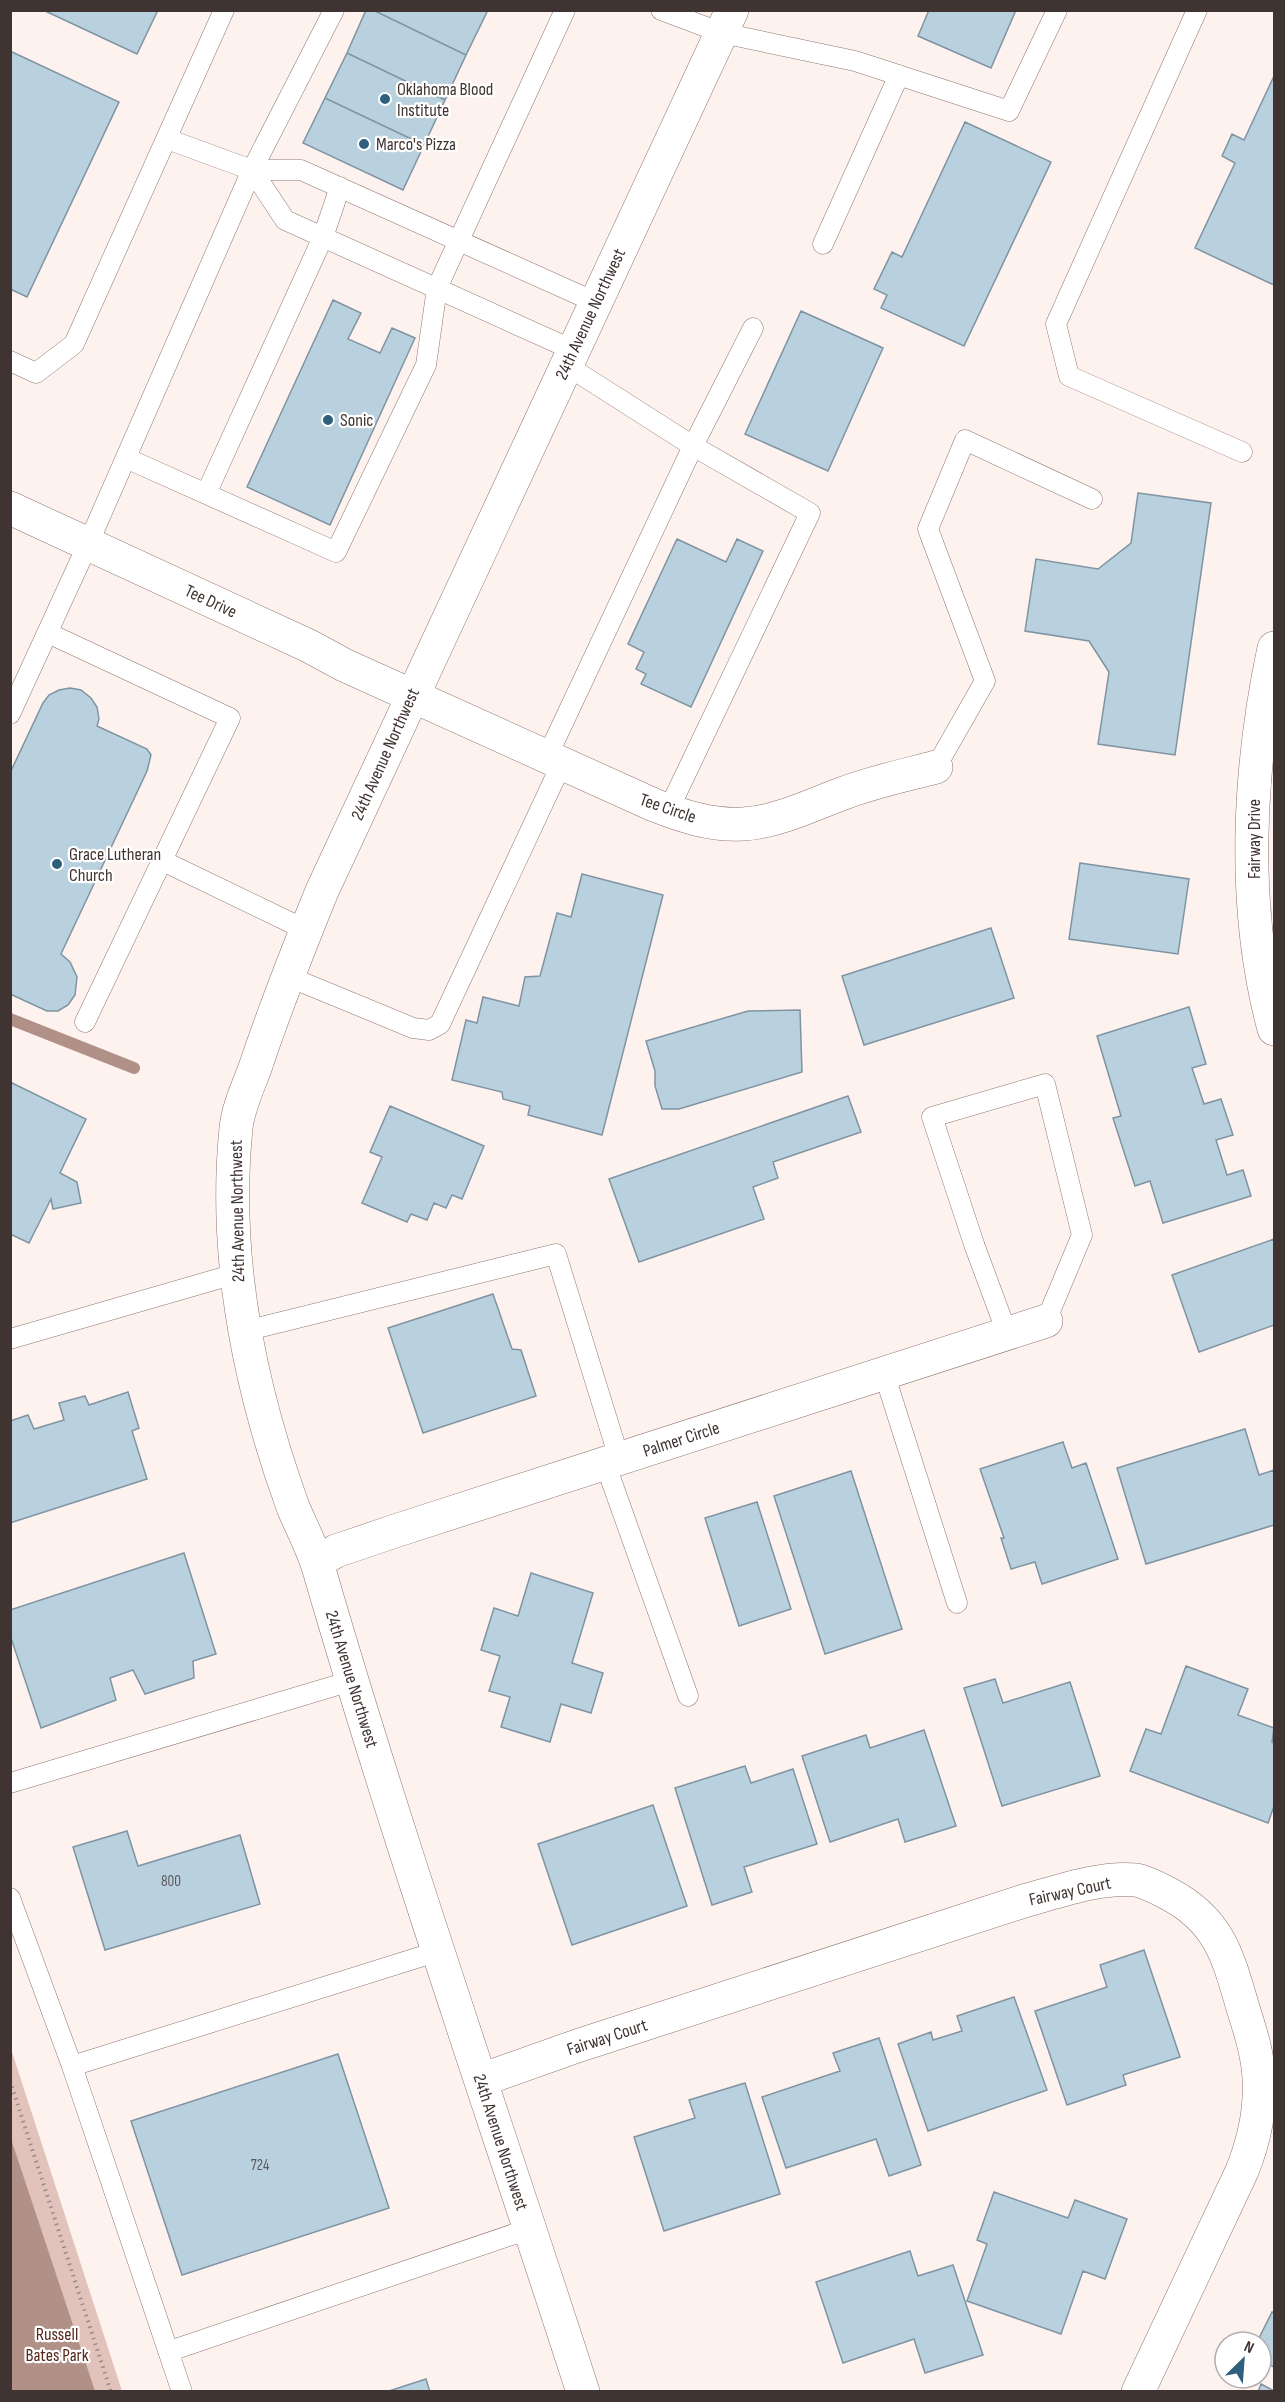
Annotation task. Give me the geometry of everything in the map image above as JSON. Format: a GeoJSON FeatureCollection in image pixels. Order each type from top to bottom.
{"type":"FeatureCollection","features":[{"type":"Feature","properties":{"kind":"street","name":"24th Avenue Northwest"},"geometry":{"type":"LineString","coordinates":[[583,2391],[351,1680],[317,1562],[290,1496],[251,1365],[235,1274],[233,1196],[236,1123],[287,976],[306,930],[412,694],[727,22]]}},
{"type":"Feature","properties":{"kind":"street","name":"Tee Drive"},"geometry":{"type":"LineString","coordinates":[[10,508],[309,646],[344,665],[412,694]]}},
{"type":"Feature","properties":{"kind":"street","name":"Fairway Drive"},"geometry":{"type":"LineString","coordinates":[[1275,648],[1262,709],[1263,813],[1255,922],[1275,1029]]}},
{"type":"Feature","properties":{"kind":"street","name":"Tee Circle"},"geometry":{"type":"LineString","coordinates":[[412,694],[690,819],[743,824],[808,808],[845,792],[936,767]]}},
{"type":"Feature","properties":{"kind":"street","name":"Palmer Circle"},"geometry":{"type":"LineString","coordinates":[[317,1562],[346,1548],[1046,1321]]}},
{"type":"Feature","properties":{"kind":"street","name":"Fairway Court"},"geometry":{"type":"LineString","coordinates":[[481,2080],[577,2046],[1024,1901],[1079,1886],[1113,1881],[1136,1880],[1158,1888],[1182,1901],[1203,1917],[1217,1937],[1229,1961],[1252,2037],[1259,2077],[1259,2109],[1253,2144],[1242,2171],[1138,2391]]}},
{"type":"Feature","properties":{"kind":"lane"},"geometry":{"type":"LineString","coordinates":[[10,361],[36,372],[74,344],[224,10]]}},
{"type":"Feature","properties":{"kind":"lane"},"geometry":{"type":"LineString","coordinates":[[10,714],[88,544],[252,170],[334,10]]}},
{"type":"Feature","properties":{"kind":"lane"},"geometry":{"type":"LineString","coordinates":[[126,458],[336,552],[426,365],[436,288],[566,10]]}},
{"type":"Feature","properties":{"kind":"lane"},"geometry":{"type":"LineString","coordinates":[[661,10],[727,22],[1009,111],[1057,10]]}},
{"type":"Feature","properties":{"kind":"lane"},"geometry":{"type":"LineString","coordinates":[[1197,10],[1056,324],[1069,376],[1242,452]]}},
{"type":"Feature","properties":{"kind":"lane"},"geometry":{"type":"LineString","coordinates":[[823,244],[899,75]]}},
{"type":"Feature","properties":{"kind":"lane"},"geometry":{"type":"LineString","coordinates":[[166,139],[252,170],[301,170],[595,302]]}},
{"type":"Feature","properties":{"kind":"lane"},"geometry":{"type":"LineString","coordinates":[[252,170],[285,220],[436,288],[570,358],[693,446],[810,513],[668,811]]}},
{"type":"Feature","properties":{"kind":"lane"},"geometry":{"type":"LineString","coordinates":[[206,494],[323,237],[340,187]]}},
{"type":"Feature","properties":{"kind":"lane"},"geometry":{"type":"LineString","coordinates":[[287,976],[413,1028],[429,1030],[440,1024],[693,446],[753,328]]}},
{"type":"Feature","properties":{"kind":"lane"},"geometry":{"type":"LineString","coordinates":[[936,767],[985,681],[928,529],[965,440],[1092,499]]}},
{"type":"Feature","properties":{"kind":"lane"},"geometry":{"type":"LineString","coordinates":[[48,633],[230,718],[85,1022]]}},
{"type":"Feature","properties":{"kind":"lane"},"geometry":{"type":"LineString","coordinates":[[163,861],[306,930]]}},
{"type":"Feature","properties":{"kind":"lane"},"geometry":{"type":"LineString","coordinates":[[1007,1334],[932,1117],[1045,1084],[1082,1235],[1046,1321]]}},
{"type":"Feature","properties":{"kind":"lane"},"geometry":{"type":"LineString","coordinates":[[245,1331],[556,1254],[612,1461],[688,1696]]}},
{"type":"Feature","properties":{"kind":"lane"},"geometry":{"type":"LineString","coordinates":[[10,1339],[235,1274]]}},
{"type":"Feature","properties":{"kind":"lane"},"geometry":{"type":"LineString","coordinates":[[884,1373],[957,1603]]}},
{"type":"Feature","properties":{"kind":"lane"},"geometry":{"type":"LineString","coordinates":[[10,1782],[351,1680]]}},
{"type":"Feature","properties":{"kind":"lane"},"geometry":{"type":"LineString","coordinates":[[10,1899],[72,2066],[182,2391]]}},
{"type":"Feature","properties":{"kind":"lane"},"geometry":{"type":"LineString","coordinates":[[72,2066],[439,1951]]}},
{"type":"Feature","properties":{"kind":"lane"},"geometry":{"type":"LineString","coordinates":[[170,2351],[529,2229]]}},
{"type":"Feature","properties":{"kind":"path"},"geometry":{"type":"LineString","coordinates":[[10,2081],[111,2391]]}},
{"type":"Feature","properties":{"kind":"green space","name":"Russell Bates Park"},"geometry":{"type":"Polygon","coordinates":[[[11,2049],[122,2391],[11,2391],[11,2049]]]}},
{"type":"Feature","properties":{"kind":"shaded area"},"geometry":{"type":"Polygon","coordinates":[[[11,2139],[95,2391],[11,2391],[11,2139]]]}},
{"type":"Feature","properties":{"kind":"building"},"geometry":{"type":"Polygon","coordinates":[[[43,10],[158,10],[137,54],[43,10]]]}},
{"type":"Feature","properties":{"kind":"building"},"geometry":{"type":"Polygon","coordinates":[[[366,10],[373,10],[466,55],[445,100],[347,53],[366,10]]]}},
{"type":"Feature","properties":{"kind":"building"},"geometry":{"type":"Polygon","coordinates":[[[373,10],[488,10],[466,55],[373,10]]]}},
{"type":"Feature","properties":{"kind":"building"},"geometry":{"type":"Polygon","coordinates":[[[929,10],[1016,10],[991,68],[918,36],[929,10]]]}},
{"type":"Feature","properties":{"kind":"building"},"geometry":{"type":"Polygon","coordinates":[[[10,51],[119,102],[27,297],[10,289],[10,51]]]}},
{"type":"Feature","properties":{"kind":"building","name":"Oklahoma Blood Institute"},"geometry":{"type":"Polygon","coordinates":[[[347,53],[445,100],[424,145],[325,98],[347,53]]]}},
{"type":"Feature","properties":{"kind":"building"},"geometry":{"type":"Polygon","coordinates":[[[1274,76],[1274,285],[1195,248],[1235,163],[1222,156],[1232,134],[1244,140],[1274,76]]]}},
{"type":"Feature","properties":{"kind":"building","name":"Marco's Pizza"},"geometry":{"type":"Polygon","coordinates":[[[325,98],[424,145],[403,190],[303,143],[325,98]]]}},
{"type":"Feature","properties":{"kind":"building"},"geometry":{"type":"Polygon","coordinates":[[[965,122],[1051,162],[964,346],[881,308],[887,295],[874,289],[892,252],[902,257],[965,122]]]}},
{"type":"Feature","properties":{"kind":"building","name":"Sonic"},"geometry":{"type":"Polygon","coordinates":[[[333,300],[361,313],[348,339],[380,353],[392,328],[415,338],[330,525],[247,487],[333,300]]]}},
{"type":"Feature","properties":{"kind":"building"},"geometry":{"type":"Polygon","coordinates":[[[801,311],[883,348],[828,471],[745,434],[801,311]]]}},
{"type":"Feature","properties":{"kind":"building"},"geometry":{"type":"Polygon","coordinates":[[[1138,493],[1211,503],[1175,755],[1098,744],[1109,672],[1089,641],[1025,631],[1036,559],[1098,569],[1131,543],[1138,493]]]}},
{"type":"Feature","properties":{"kind":"building"},"geometry":{"type":"Polygon","coordinates":[[[677,539],[726,562],[737,539],[763,551],[691,707],[641,684],[646,674],[636,669],[644,652],[628,644],[677,539]]]}},
{"type":"Feature","properties":{"kind":"building","name":"Grace Lutheran Church"},"geometry":{"type":"Polygon","coordinates":[[[70,688],[81,690],[91,698],[97,707],[99,719],[97,726],[147,749],[151,755],[147,771],[61,954],[70,962],[77,977],[75,995],[68,1005],[58,1011],[47,1011],[10,994],[10,773],[43,703],[49,695],[70,688]]]}},
{"type":"Feature","properties":{"kind":"building"},"geometry":{"type":"Polygon","coordinates":[[[1080,863],[1189,879],[1178,954],[1069,939],[1080,863]]]}},
{"type":"Feature","properties":{"kind":"building"},"geometry":{"type":"Polygon","coordinates":[[[582,874],[663,895],[602,1135],[528,1115],[530,1106],[503,1099],[502,1092],[452,1080],[466,1020],[477,1023],[483,997],[519,1006],[525,977],[540,976],[557,913],[571,917],[582,874]]]}},
{"type":"Feature","properties":{"kind":"building"},"geometry":{"type":"Polygon","coordinates":[[[991,928],[1014,998],[864,1045],[842,976],[991,928]]]}},
{"type":"Feature","properties":{"kind":"building"},"geometry":{"type":"Polygon","coordinates":[[[1189,1007],[1206,1064],[1192,1068],[1204,1104],[1221,1099],[1233,1135],[1216,1140],[1227,1175],[1243,1170],[1251,1196],[1163,1223],[1150,1181],[1135,1186],[1113,1118],[1121,1116],[1097,1036],[1189,1007]]]}},
{"type":"Feature","properties":{"kind":"building"},"geometry":{"type":"Polygon","coordinates":[[[800,1010],[802,1072],[679,1109],[662,1109],[655,1086],[655,1071],[646,1041],[748,1011],[800,1010]]]}},
{"type":"Feature","properties":{"kind":"building"},"geometry":{"type":"Polygon","coordinates":[[[10,1082],[86,1119],[60,1173],[77,1182],[81,1203],[53,1209],[51,1199],[29,1243],[10,1234],[10,1082]]]}},
{"type":"Feature","properties":{"kind":"building"},"geometry":{"type":"Polygon","coordinates":[[[848,1096],[861,1132],[773,1162],[778,1178],[753,1187],[764,1219],[639,1262],[609,1179],[848,1096]]]}},
{"type":"Feature","properties":{"kind":"building"},"geometry":{"type":"Polygon","coordinates":[[[390,1106],[484,1146],[462,1199],[452,1195],[446,1208],[434,1203],[427,1220],[411,1214],[407,1222],[362,1203],[382,1157],[370,1152],[390,1106]]]}},
{"type":"Feature","properties":{"kind":"building"},"geometry":{"type":"Polygon","coordinates":[[[1274,1239],[1274,1325],[1199,1352],[1172,1275],[1274,1239]]]}},
{"type":"Feature","properties":{"kind":"building"},"geometry":{"type":"Polygon","coordinates":[[[493,1294],[512,1349],[521,1350],[536,1396],[423,1433],[388,1328],[493,1294]]]}},
{"type":"Feature","properties":{"kind":"building"},"geometry":{"type":"Polygon","coordinates":[[[128,1392],[139,1428],[132,1431],[147,1479],[10,1523],[10,1421],[28,1415],[34,1429],[64,1420],[59,1403],[85,1396],[89,1405],[128,1392]]]}},
{"type":"Feature","properties":{"kind":"building"},"geometry":{"type":"Polygon","coordinates":[[[1245,1429],[1259,1475],[1274,1470],[1274,1525],[1146,1564],[1117,1468],[1245,1429]]]}},
{"type":"Feature","properties":{"kind":"building"},"geometry":{"type":"Polygon","coordinates":[[[1063,1442],[1072,1468],[1086,1463],[1118,1559],[1042,1584],[1035,1562],[1011,1569],[1001,1538],[1004,1538],[980,1469],[1063,1442]]]}},
{"type":"Feature","properties":{"kind":"building"},"geometry":{"type":"Polygon","coordinates":[[[851,1471],[902,1629],[825,1654],[774,1496],[851,1471]]]}},
{"type":"Feature","properties":{"kind":"building"},"geometry":{"type":"Polygon","coordinates":[[[757,1502],[791,1609],[739,1626],[705,1518],[757,1502]]]}},
{"type":"Feature","properties":{"kind":"building"},"geometry":{"type":"Polygon","coordinates":[[[184,1553],[216,1654],[193,1661],[194,1678],[145,1694],[133,1670],[110,1678],[116,1700],[41,1728],[10,1635],[10,1610],[184,1553]]]}},
{"type":"Feature","properties":{"kind":"building"},"geometry":{"type":"Polygon","coordinates":[[[531,1573],[593,1593],[572,1663],[603,1673],[591,1713],[561,1704],[550,1742],[501,1727],[510,1697],[489,1691],[500,1656],[481,1650],[494,1608],[518,1616],[531,1573]]]}},
{"type":"Feature","properties":{"kind":"building"},"geometry":{"type":"Polygon","coordinates":[[[1186,1666],[1248,1689],[1238,1715],[1274,1728],[1272,1742],[1274,1743],[1274,1806],[1268,1823],[1130,1771],[1146,1729],[1161,1734],[1186,1666]]]}},
{"type":"Feature","properties":{"kind":"building"},"geometry":{"type":"Polygon","coordinates":[[[995,1679],[1003,1703],[1070,1682],[1100,1776],[1002,1806],[964,1688],[995,1679]]]}},
{"type":"Feature","properties":{"kind":"building"},"geometry":{"type":"Polygon","coordinates":[[[924,1730],[956,1826],[905,1842],[898,1819],[830,1842],[802,1756],[866,1735],[870,1748],[924,1730]]]}},
{"type":"Feature","properties":{"kind":"building"},"geometry":{"type":"Polygon","coordinates":[[[745,1766],[751,1783],[793,1769],[817,1844],[744,1867],[752,1892],[712,1905],[675,1788],[745,1766]]]}},
{"type":"Feature","properties":{"kind":"building"},"geometry":{"type":"Polygon","coordinates":[[[653,1805],[687,1906],[572,1945],[538,1844],[653,1805]]]}},
{"type":"Feature","properties":{"kind":"building"},"geometry":{"type":"Polygon","coordinates":[[[127,1831],[138,1866],[240,1835],[260,1904],[105,1950],[73,1847],[127,1831]]]}},
{"type":"Feature","properties":{"kind":"building"},"geometry":{"type":"Polygon","coordinates":[[[1144,1950],[1180,2057],[1123,2075],[1126,2085],[1067,2105],[1035,2011],[1107,1987],[1100,1965],[1144,1950]]]}},
{"type":"Feature","properties":{"kind":"building"},"geometry":{"type":"Polygon","coordinates":[[[1014,1997],[1047,2090],[928,2131],[898,2044],[931,2032],[933,2040],[962,2031],[957,2016],[1014,1997]]]}},
{"type":"Feature","properties":{"kind":"building"},"geometry":{"type":"Polygon","coordinates":[[[879,2038],[921,2165],[889,2176],[876,2139],[786,2168],[762,2097],[840,2071],[833,2053],[879,2038]]]}},
{"type":"Feature","properties":{"kind":"building"},"geometry":{"type":"Polygon","coordinates":[[[338,2054],[389,2208],[182,2275],[131,2121],[338,2054]]]}},
{"type":"Feature","properties":{"kind":"building"},"geometry":{"type":"Polygon","coordinates":[[[745,2083],[780,2194],[664,2231],[634,2137],[695,2118],[689,2100],[745,2083]]]}},
{"type":"Feature","properties":{"kind":"building"},"geometry":{"type":"Polygon","coordinates":[[[994,2192],[1068,2218],[1075,2200],[1127,2219],[1105,2279],[1083,2271],[1061,2334],[967,2301],[987,2244],[977,2240],[994,2192]]]}},
{"type":"Feature","properties":{"kind":"building"},"geometry":{"type":"Polygon","coordinates":[[[910,2251],[918,2276],[953,2265],[983,2355],[925,2373],[914,2339],[843,2363],[816,2282],[910,2251]]]}},
{"type":"Feature","properties":{"kind":"building"},"geometry":{"type":"Polygon","coordinates":[[[1272,2312],[1274,2313],[1274,2367],[1273,2330],[1263,2330],[1272,2312]]]}},
{"type":"Feature","properties":{"kind":"building"},"geometry":{"type":"Polygon","coordinates":[[[426,2379],[430,2392],[386,2392],[426,2379]]]}},
{"type":"Feature","properties":{"kind":"building"},"geometry":{"type":"Polygon","coordinates":[[[1259,2390],[1274,2391],[1274,2392],[1258,2392],[1259,2390]]]}},
{"type":"Feature","properties":{"kind":"waterway"},"geometry":{"type":"LineString","coordinates":[[10,1019],[134,1068]]}},
{"type":"Feature","properties":{"kind":"place","name":"Oklahoma Blood Institute"},"geometry":{"type":"Point","coordinates":[385,99]}},
{"type":"Feature","properties":{"kind":"place","name":"Marco's Pizza"},"geometry":{"type":"Point","coordinates":[364,144]}},
{"type":"Feature","properties":{"kind":"place","name":"Sonic"},"geometry":{"type":"Point","coordinates":[328,420]}},
{"type":"Feature","properties":{"kind":"place","name":"Grace Lutheran Church"},"geometry":{"type":"Point","coordinates":[57,864]}}]}
